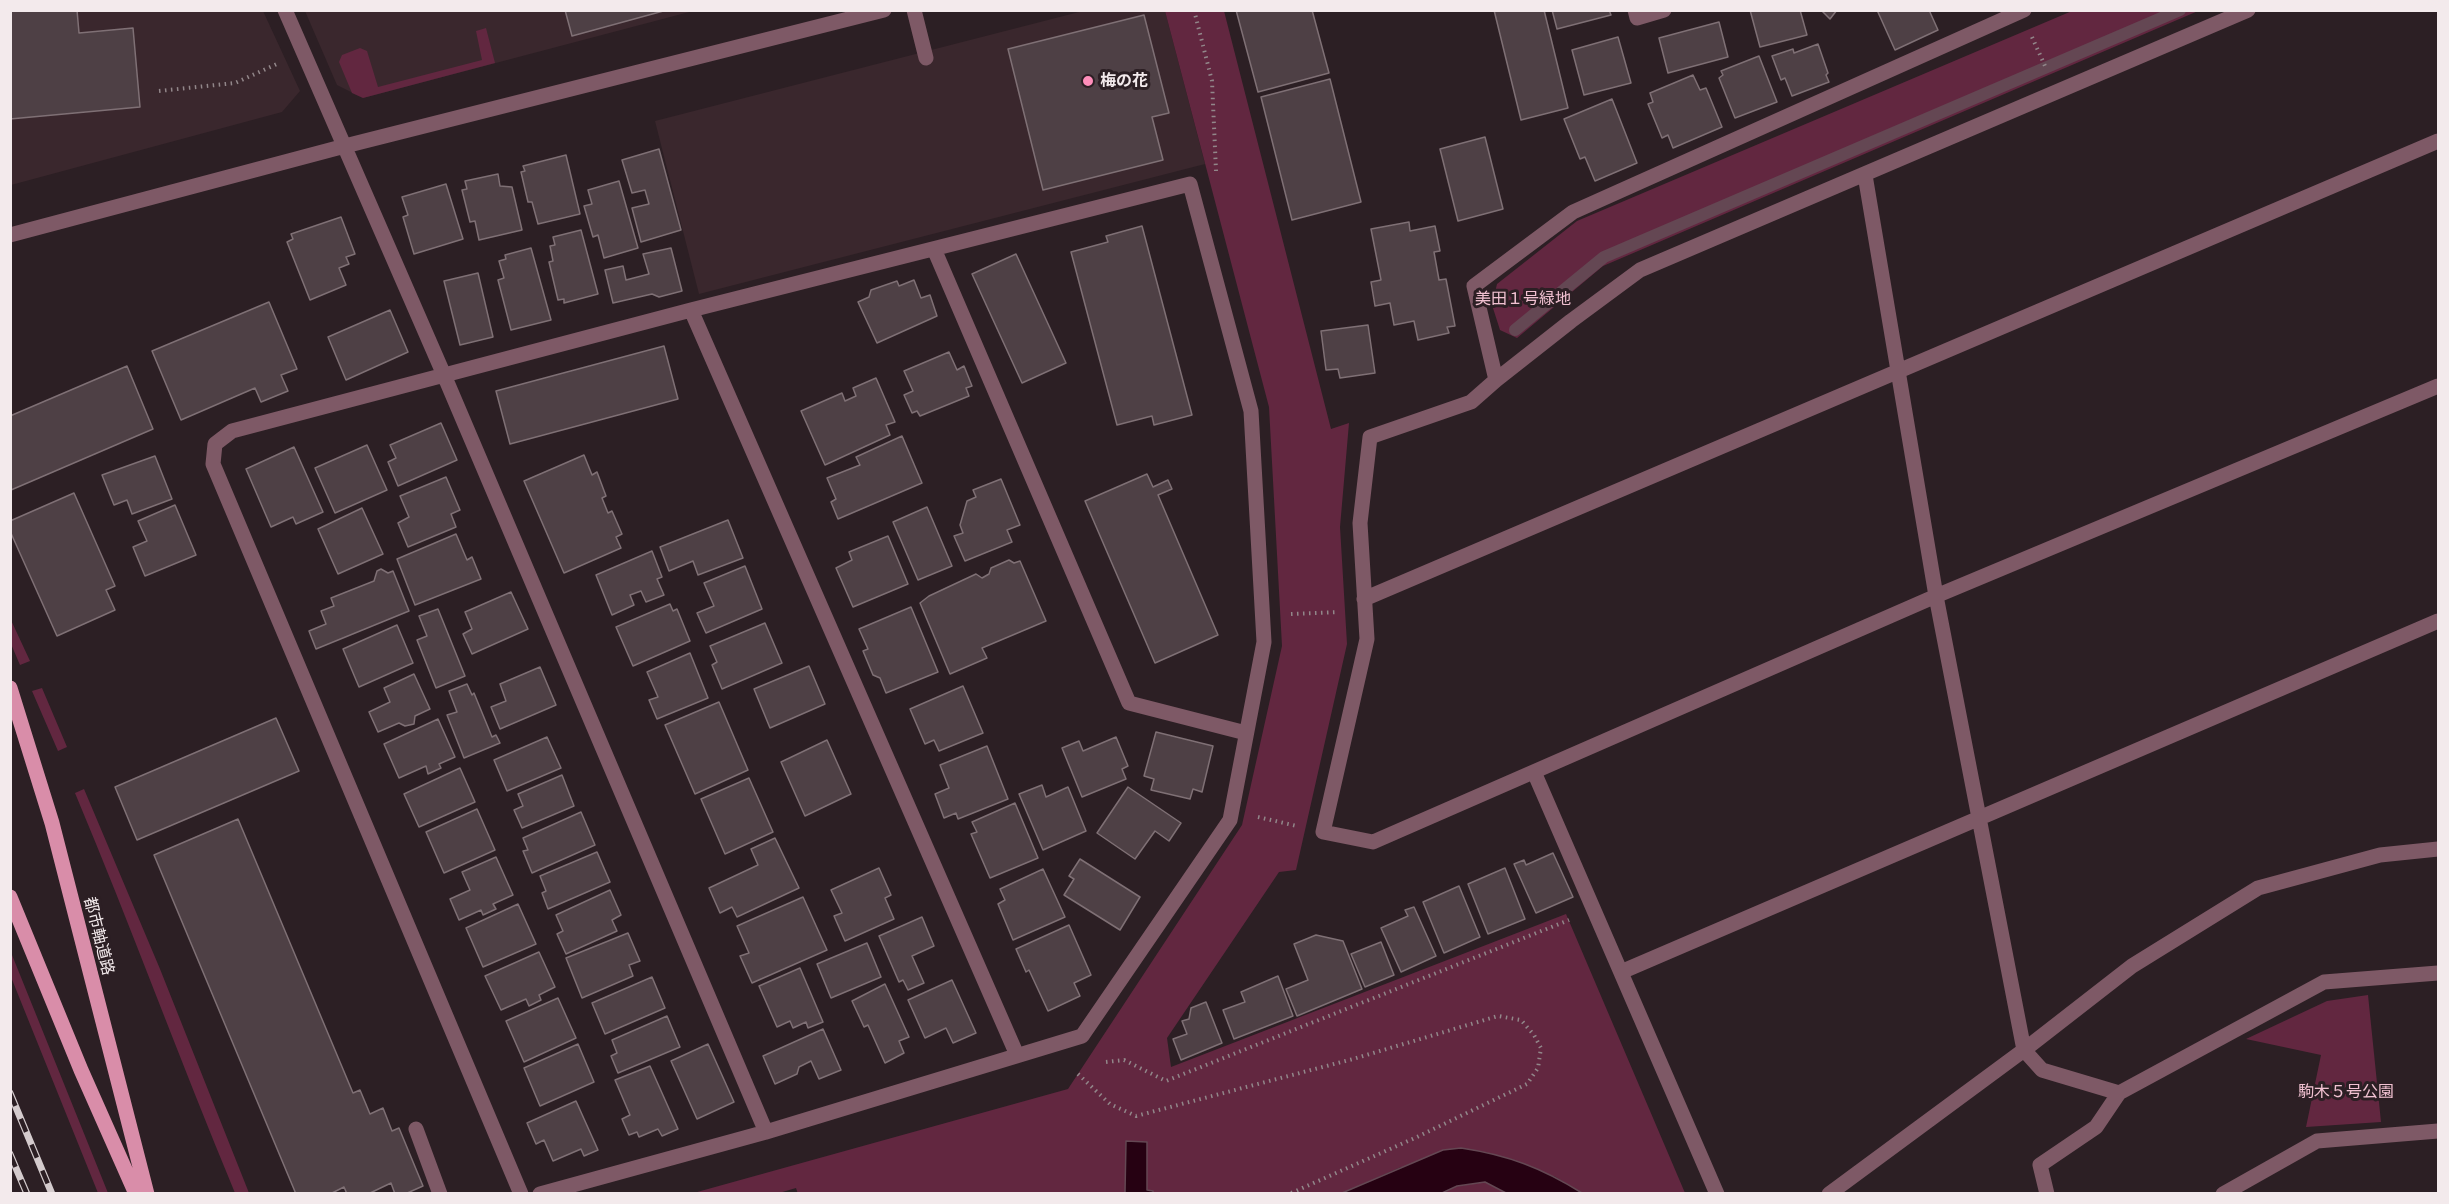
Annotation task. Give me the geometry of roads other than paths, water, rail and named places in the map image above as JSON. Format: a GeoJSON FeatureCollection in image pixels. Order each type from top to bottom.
{"type":"FeatureCollection","features":[{"type":"Feature","properties":{"kind":"main road","name":"都市軸道路"},"geometry":{"type":"LineString","coordinates":[[10,688],[52,823],[147,1194]]}},
{"type":"Feature","properties":{"kind":"main road"},"geometry":{"type":"LineString","coordinates":[[10,897],[81,1070],[136,1194]]}},
{"type":"Feature","properties":{"kind":"street"},"geometry":{"type":"LineString","coordinates":[[285,10],[444,375],[766,1132]]}},
{"type":"Feature","properties":{"kind":"street"},"geometry":{"type":"LineString","coordinates":[[10,235],[345,146],[884,10]]}},
{"type":"Feature","properties":{"kind":"street"},"geometry":{"type":"LineString","coordinates":[[914,10],[926,58]]}},
{"type":"Feature","properties":{"kind":"street"},"geometry":{"type":"LineString","coordinates":[[1635,10],[1637,18],[1664,10]]}},
{"type":"Feature","properties":{"kind":"street"},"geometry":{"type":"LineString","coordinates":[[2248,10],[1640,270],[1496,380],[1471,402],[1370,437],[1360,523],[1367,639],[1323,832],[1373,842],[1936,596],[2439,386]]}},
{"type":"Feature","properties":{"kind":"street"},"geometry":{"type":"LineString","coordinates":[[1496,380],[1474,286],[1573,212],[2022,11]]}},
{"type":"Feature","properties":{"kind":"street"},"geometry":{"type":"LineString","coordinates":[[1364,599],[2439,141]]}},
{"type":"Feature","properties":{"kind":"street"},"geometry":{"type":"LineString","coordinates":[[1865,175],[1936,596],[2024,1050],[2042,1070],[2119,1093]]}},
{"type":"Feature","properties":{"kind":"street"},"geometry":{"type":"LineString","coordinates":[[521,1194],[213,464],[215,444],[232,431],[691,310],[1190,184],[1251,411],[1264,642],[1230,820],[1082,1036],[766,1132],[540,1194]]}},
{"type":"Feature","properties":{"kind":"street"},"geometry":{"type":"LineString","coordinates":[[934,249],[1129,703],[1246,733]]}},
{"type":"Feature","properties":{"kind":"street"},"geometry":{"type":"LineString","coordinates":[[691,310],[1017,1055]]}},
{"type":"Feature","properties":{"kind":"street"},"geometry":{"type":"LineString","coordinates":[[1622,972],[2439,621]]}},
{"type":"Feature","properties":{"kind":"street"},"geometry":{"type":"LineString","coordinates":[[1534,772],[1717,1194]]}},
{"type":"Feature","properties":{"kind":"street"},"geometry":{"type":"LineString","coordinates":[[1829,1194],[2024,1050],[2132,966],[2258,888],[2380,855],[2439,849]]}},
{"type":"Feature","properties":{"kind":"street"},"geometry":{"type":"LineString","coordinates":[[2048,1194],[2040,1165],[2096,1127],[2119,1093],[2324,982],[2439,973]]}},
{"type":"Feature","properties":{"kind":"street"},"geometry":{"type":"LineString","coordinates":[[416,1130],[441,1194]]}},
{"type":"Feature","properties":{"kind":"street"},"geometry":{"type":"LineString","coordinates":[[2223,1194],[2317,1141],[2439,1131]]}},
{"type":"Feature","properties":{"kind":"waterway"},"geometry":{"type":"LineString","coordinates":[[1515,330],[1604,257],[2180,10]]}},
{"type":"Feature","properties":{"kind":"railway"},"geometry":{"type":"LineString","coordinates":[[10,1093],[52,1194]]}},
{"type":"Feature","properties":{"kind":"railway"},"geometry":{"type":"LineString","coordinates":[[10,1154],[27,1194]]}},
{"type":"Feature","properties":{"kind":"place","name":"梅の花"},"geometry":{"type":"Point","coordinates":[1088,81]}},
{"type":"Feature","properties":{"kind":"park label","name":"美田１号緑地"},"geometry":{"type":"Point","coordinates":[1523,299]}},
{"type":"Feature","properties":{"kind":"park label","name":"駒木５号公園"},"geometry":{"type":"Point","coordinates":[2346,1092]}}]}
